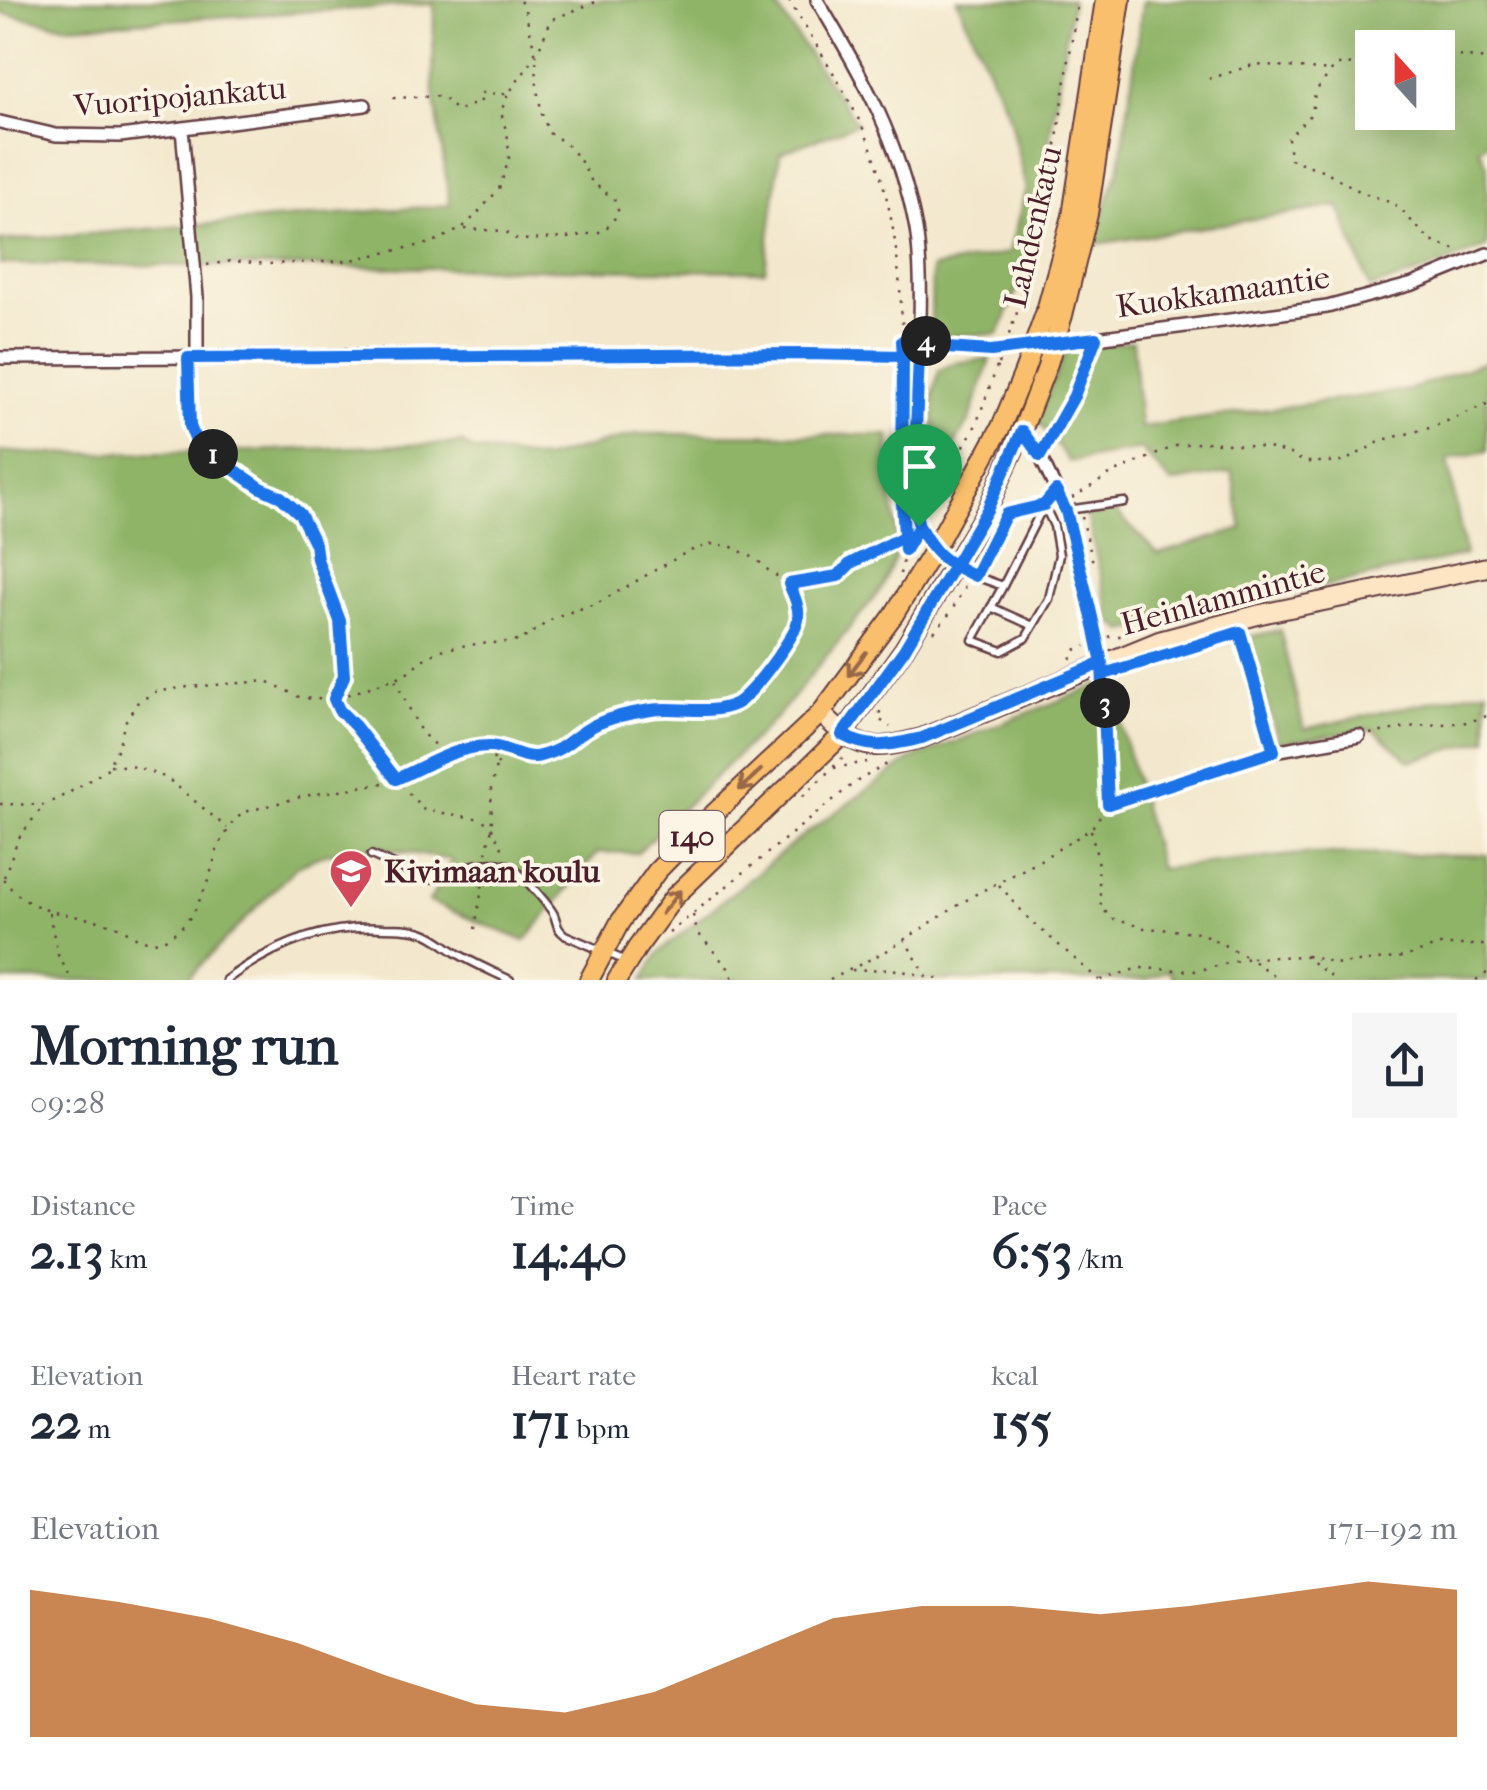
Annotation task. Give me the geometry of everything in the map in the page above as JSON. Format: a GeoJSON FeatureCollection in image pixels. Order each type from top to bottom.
{"type":"FeatureCollection","features":[{"type":"Feature","properties":{"kind":"main road","name":"Lahdenkatu"},"geometry":{"type":"LineString","coordinates":[[618,980],[674,897],[842,735],[904,650],[987,510],[1048,363],[1105,0]]}},
{"type":"Feature","properties":{"kind":"main road","name":"Lahdenkatu"},"geometry":{"type":"LineString","coordinates":[[589,980],[620,922],[657,871],[821,713],[893,616],[1001,427],[1054,313],[1088,214],[1121,0]]}},
{"type":"Feature","properties":{"kind":"street"},"geometry":{"type":"LineString","coordinates":[[816,0],[883,119],[916,232],[920,275],[913,503],[932,551],[954,565]]}},
{"type":"Feature","properties":{"kind":"street","name":"Vuoripojankatu"},"geometry":{"type":"LineString","coordinates":[[0,122],[56,135],[120,136],[365,105]]}},
{"type":"Feature","properties":{"kind":"street"},"geometry":{"type":"LineString","coordinates":[[182,129],[197,297],[193,358]]}},
{"type":"Feature","properties":{"kind":"street","name":"Kuokkamaantie"},"geometry":{"type":"LineString","coordinates":[[1074,341],[1327,307],[1413,284],[1482,256]]}},
{"type":"Feature","properties":{"kind":"street"},"geometry":{"type":"LineString","coordinates":[[0,358],[919,356]]}},
{"type":"Feature","properties":{"kind":"street"},"geometry":{"type":"LineString","coordinates":[[1022,431],[1040,456],[1064,507],[1102,663]]}},
{"type":"Feature","properties":{"kind":"street","name":"Heinlammintie"},"geometry":{"type":"LineString","coordinates":[[842,735],[874,746],[922,738],[1158,641],[1237,620],[1487,567]]}},
{"type":"Feature","properties":{"kind":"street"},"geometry":{"type":"LineString","coordinates":[[1237,620],[1274,751],[1359,736]]}},
{"type":"Feature","properties":{"kind":"street"},"geometry":{"type":"LineString","coordinates":[[821,713],[842,735]]}},
{"type":"Feature","properties":{"kind":"lane"},"geometry":{"type":"LineString","coordinates":[[1044,505],[1054,526],[1058,556],[1050,599],[1026,638],[1002,651],[972,640],[1044,505],[1056,491]]}},
{"type":"Feature","properties":{"kind":"lane"},"geometry":{"type":"LineString","coordinates":[[1064,507],[1124,502]]}},
{"type":"Feature","properties":{"kind":"lane"},"geometry":{"type":"LineString","coordinates":[[973,575],[1006,514],[1044,505]]}},
{"type":"Feature","properties":{"kind":"lane"},"geometry":{"type":"LineString","coordinates":[[954,565],[1003,586]]}},
{"type":"Feature","properties":{"kind":"lane"},"geometry":{"type":"LineString","coordinates":[[991,607],[1033,626]]}},
{"type":"Feature","properties":{"kind":"lane"},"geometry":{"type":"LineString","coordinates":[[371,855],[426,879],[472,865],[511,867],[546,904],[557,928],[565,935],[628,962]]}},
{"type":"Feature","properties":{"kind":"lane"},"geometry":{"type":"LineString","coordinates":[[226,980],[257,958],[310,935],[370,927],[433,936],[457,954],[510,980]]}},
{"type":"Feature","properties":{"kind":"path"},"geometry":{"type":"LineString","coordinates":[[461,229],[505,231],[517,240],[567,238],[604,231],[619,212],[614,199],[592,182],[580,160],[564,142],[549,133],[537,88],[536,56],[520,0]]}},
{"type":"Feature","properties":{"kind":"path"},"geometry":{"type":"LineString","coordinates":[[194,268],[232,261],[268,264],[346,260],[431,243],[461,229],[499,189],[509,160],[502,112],[508,94],[536,56],[552,20],[600,0]]}},
{"type":"Feature","properties":{"kind":"path"},"geometry":{"type":"LineString","coordinates":[[788,0],[848,97],[886,194],[899,260],[902,410]]}},
{"type":"Feature","properties":{"kind":"path"},"geometry":{"type":"LineString","coordinates":[[905,550],[976,424],[1022,298],[1050,185],[1078,0]]}},
{"type":"Feature","properties":{"kind":"path"},"geometry":{"type":"LineString","coordinates":[[1455,56],[1487,59]]}},
{"type":"Feature","properties":{"kind":"path"},"geometry":{"type":"LineString","coordinates":[[1209,79],[1256,64],[1332,71]]}},
{"type":"Feature","properties":{"kind":"path"},"geometry":{"type":"LineString","coordinates":[[1355,64],[1336,65],[1316,92],[1312,113],[1288,138],[1290,159],[1395,204],[1432,241],[1482,256]]}},
{"type":"Feature","properties":{"kind":"path"},"geometry":{"type":"LineString","coordinates":[[393,98],[441,96],[458,111],[483,100],[482,93],[508,94]]}},
{"type":"Feature","properties":{"kind":"path"},"geometry":{"type":"LineString","coordinates":[[1040,456],[1074,396],[1096,338]]}},
{"type":"Feature","properties":{"kind":"path"},"geometry":{"type":"LineString","coordinates":[[919,340],[947,348],[991,351],[1024,347]]}},
{"type":"Feature","properties":{"kind":"path"},"geometry":{"type":"LineString","coordinates":[[193,358],[190,426],[197,444],[261,488],[281,497],[300,514],[315,544],[340,621],[344,676],[334,699],[339,710],[424,810],[482,819],[492,828],[511,867]]}},
{"type":"Feature","properties":{"kind":"path"},"geometry":{"type":"LineString","coordinates":[[1064,507],[1114,473],[1178,445],[1210,442],[1268,448],[1304,462],[1342,462],[1382,440],[1433,427],[1487,404]]}},
{"type":"Feature","properties":{"kind":"path"},"geometry":{"type":"LineString","coordinates":[[899,579],[905,550],[903,519]]}},
{"type":"Feature","properties":{"kind":"path"},"geometry":{"type":"LineString","coordinates":[[789,584],[838,576],[851,563],[905,536]]}},
{"type":"Feature","properties":{"kind":"path"},"geometry":{"type":"LineString","coordinates":[[710,544],[730,546],[756,558],[789,584],[799,617],[794,634],[760,680],[744,698],[719,710],[654,709],[603,722],[563,749],[534,758],[489,746],[464,749],[396,779],[304,796],[245,812],[234,820],[218,846],[208,882],[193,914],[162,941],[139,939],[100,921],[49,911],[14,892],[1,877],[18,840],[44,805],[106,770],[118,748],[125,722],[137,703],[155,692],[268,681],[301,698],[334,699],[394,678],[441,650],[520,641],[556,617],[598,603],[687,552],[710,544]]}},
{"type":"Feature","properties":{"kind":"path"},"geometry":{"type":"LineString","coordinates":[[951,612],[973,575]]}},
{"type":"Feature","properties":{"kind":"path"},"geometry":{"type":"LineString","coordinates":[[1102,663],[1108,804]]}},
{"type":"Feature","properties":{"kind":"path"},"geometry":{"type":"LineString","coordinates":[[394,678],[421,732],[446,756]]}},
{"type":"Feature","properties":{"kind":"path"},"geometry":{"type":"LineString","coordinates":[[1359,736],[1487,716]]}},
{"type":"Feature","properties":{"kind":"path"},"geometry":{"type":"LineString","coordinates":[[475,928],[492,828],[491,789],[496,766],[489,746]]}},
{"type":"Feature","properties":{"kind":"path"},"geometry":{"type":"LineString","coordinates":[[496,766],[508,749]]}},
{"type":"Feature","properties":{"kind":"path"},"geometry":{"type":"LineString","coordinates":[[830,980],[1034,864],[1090,828],[1108,804],[1274,751]]}},
{"type":"Feature","properties":{"kind":"path"},"geometry":{"type":"LineString","coordinates":[[666,936],[854,783],[903,755],[886,758]]}},
{"type":"Feature","properties":{"kind":"path"},"geometry":{"type":"LineString","coordinates":[[834,768],[868,762]]}},
{"type":"Feature","properties":{"kind":"path"},"geometry":{"type":"LineString","coordinates":[[108,765],[136,767],[167,778],[228,830]]}},
{"type":"Feature","properties":{"kind":"path"},"geometry":{"type":"LineString","coordinates":[[0,804],[44,805]]}},
{"type":"Feature","properties":{"kind":"path"},"geometry":{"type":"LineString","coordinates":[[1090,828],[1096,845],[1101,908],[1114,919],[1144,928],[1199,932],[1249,958],[1280,980]]}},
{"type":"Feature","properties":{"kind":"path"},"geometry":{"type":"LineString","coordinates":[[998,884],[1028,918],[1100,980],[1140,968],[1196,970],[1249,958],[1305,956],[1340,964],[1404,957],[1439,945],[1487,945]]}},
{"type":"Feature","properties":{"kind":"path"},"geometry":{"type":"LineString","coordinates":[[49,911],[58,956],[72,980]]}},
{"type":"Feature","properties":{"kind":"path"},"geometry":{"type":"LineString","coordinates":[[692,914],[697,932],[730,970],[733,980]]}},
{"type":"Feature","properties":{"kind":"path"},"geometry":{"type":"LineString","coordinates":[[904,939],[926,977]]}},
{"type":"Feature","properties":{"kind":"path"},"geometry":{"type":"LineString","coordinates":[[1305,956],[1335,980]]}},
{"type":"Feature","properties":{"kind":"path"},"geometry":{"type":"LineString","coordinates":[[846,970],[892,969],[945,980]]}},
{"type":"Feature","properties":{"kind":"path"},"geometry":{"type":"LineString","coordinates":[[846,970],[851,980]]}},
{"type":"Feature","properties":{"kind":"path"},"geometry":{"type":"LineString","coordinates":[[1476,980],[1487,973]]}},
{"type":"Feature","properties":{"kind":"green space"},"geometry":{"type":"Polygon","coordinates":[[[0,0],[772,0],[857,124],[780,153],[765,271],[0,264],[0,241],[450,205],[433,86],[434,4],[66,26],[0,13],[0,0]]]}},
{"type":"Feature","properties":{"kind":"green space"},"geometry":{"type":"Polygon","coordinates":[[[957,0],[1072,0],[1042,184],[1020,282],[999,334],[945,336],[931,325],[932,268],[1009,253],[1026,189],[1009,116],[957,0]]]}},
{"type":"Feature","properties":{"kind":"green space"},"geometry":{"type":"Polygon","coordinates":[[[1143,0],[1487,0],[1487,144],[1479,148],[1487,165],[1487,247],[1370,288],[1339,206],[1090,245],[1120,166],[1143,0]]]}},
{"type":"Feature","properties":{"kind":"green space"},"geometry":{"type":"Polygon","coordinates":[[[1133,341],[1140,427],[1409,390],[1487,361],[1487,451],[1448,459],[1465,555],[1124,631],[1111,621],[1087,516],[1115,511],[1158,554],[1242,529],[1232,472],[1171,483],[1141,449],[1069,462],[1037,419],[1066,350],[1133,341]]]}},
{"type":"Feature","properties":{"kind":"green space"},"geometry":{"type":"Polygon","coordinates":[[[990,359],[970,420],[936,475],[933,394],[939,371],[953,363],[990,359]]]}},
{"type":"Feature","properties":{"kind":"green space"},"geometry":{"type":"Polygon","coordinates":[[[637,434],[889,435],[899,549],[882,588],[777,717],[637,853],[598,852],[525,941],[429,902],[453,860],[373,847],[325,854],[297,866],[188,978],[0,980],[0,451],[251,451],[463,443],[473,450],[543,459],[637,434]]]}},
{"type":"Feature","properties":{"kind":"green space"},"geometry":{"type":"Polygon","coordinates":[[[1280,630],[1304,729],[1487,689],[1487,739],[1410,761],[1373,729],[1279,743],[1248,637],[1280,630]]]}},
{"type":"Feature","properties":{"kind":"green space"},"geometry":{"type":"Polygon","coordinates":[[[1109,681],[1160,869],[1302,854],[1487,855],[1487,980],[1174,980],[1168,970],[1147,980],[643,980],[659,952],[805,834],[911,759],[1109,681]]]}},
{"type":"Feature","properties":{"kind":"place","name":"Kivimaan koulu"},"geometry":{"type":"Point","coordinates":[351,909]}},
{"type":"Feature","properties":{"kind":"route"},"geometry":{"type":"LineString","coordinates":[[919,526],[905,550],[905,536],[902,502],[903,356],[902,341],[991,351],[1096,338],[1074,396],[1040,456],[1022,431],[987,510],[954,565],[904,650],[842,735],[874,746],[922,738],[1102,663],[1108,804],[1274,751],[1240,632],[1104,674],[1102,663],[1097,641],[1066,511],[1056,491],[1044,505],[1006,514],[975,576],[954,565],[932,551],[919,526],[905,550],[905,536],[851,563],[838,576],[789,584],[799,617],[794,634],[760,680],[734,704],[719,710],[654,709],[603,722],[563,749],[534,758],[489,746],[464,749],[396,779],[334,699],[344,676],[340,621],[315,544],[300,514],[281,497],[261,488],[197,444],[190,426],[188,358],[806,354],[903,356],[919,356],[913,503],[919,526]]}}]}
